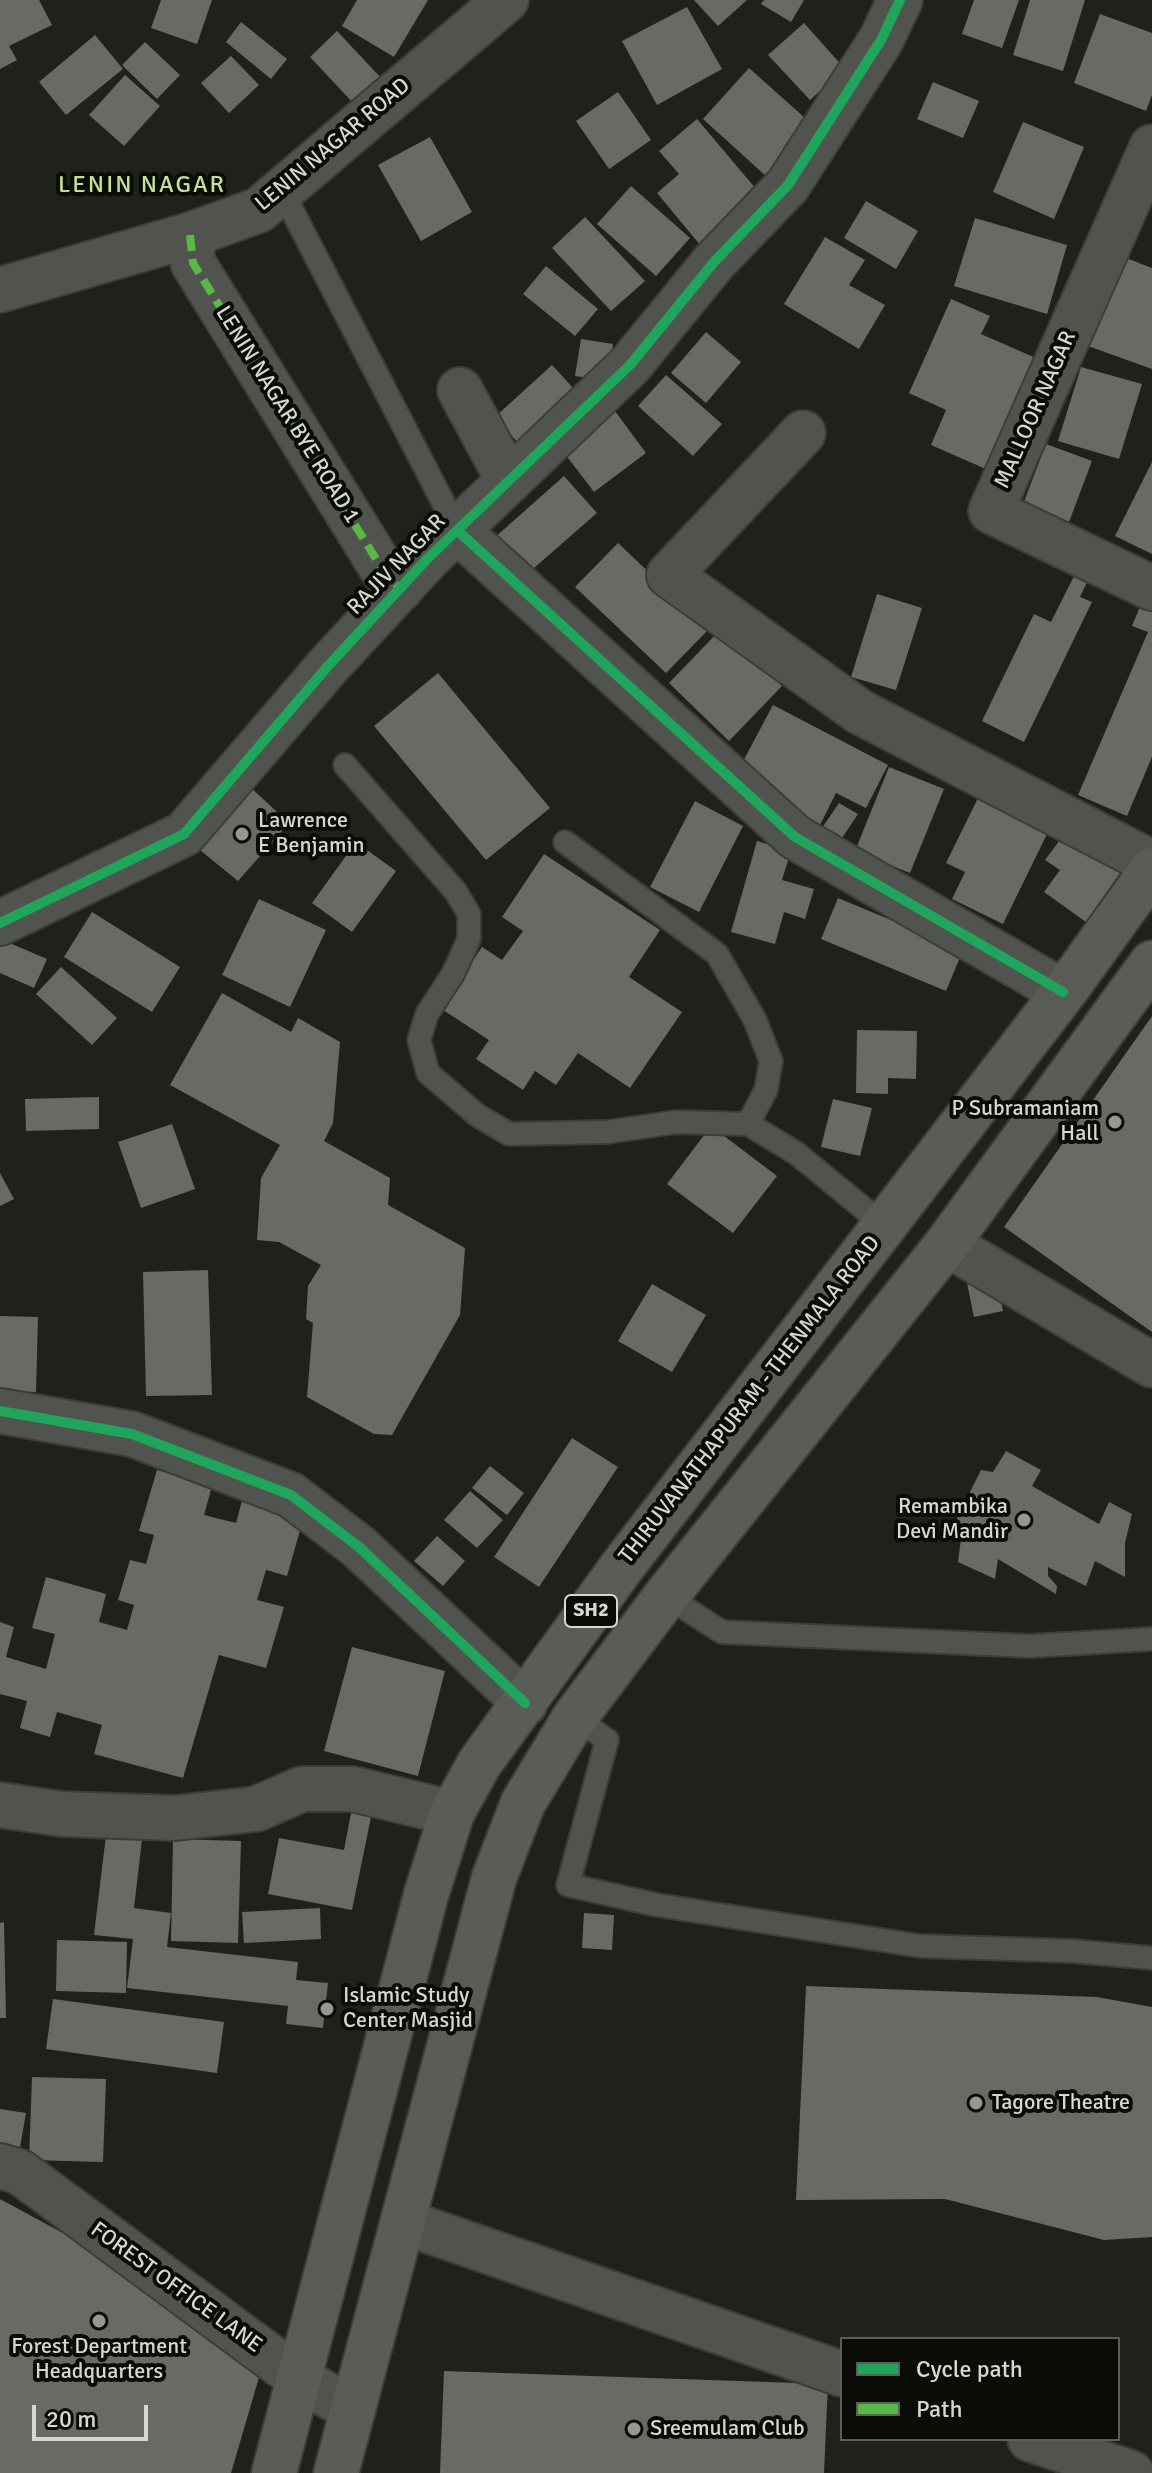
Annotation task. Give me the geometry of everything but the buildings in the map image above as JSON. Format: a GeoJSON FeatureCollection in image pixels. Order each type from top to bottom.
{"type":"FeatureCollection","features":[{"type":"Feature","properties":{"kind":"main road","name":"THIRUVANATHAPURAM - THENMALA ROAD"},"geometry":{"type":"LineString","coordinates":[[274,2473],[426,1895],[452,1813],[479,1764],[621,1568],[885,1226],[1152,870]]}},
{"type":"Feature","properties":{"kind":"main road"},"geometry":{"type":"LineString","coordinates":[[336,2473],[494,1878],[523,1803],[575,1717],[666,1596],[947,1244],[1152,963]]}},
{"type":"Feature","properties":{"kind":"street","name":"LENIN NAGAR ROAD"},"geometry":{"type":"LineString","coordinates":[[0,290],[190,235],[259,210],[506,0]]}},
{"type":"Feature","properties":{"kind":"street","name":"RAJIV NAGAR"},"geometry":{"type":"LineString","coordinates":[[0,923],[184,834],[328,666],[458,531],[630,365],[714,262],[788,185],[881,40],[900,0]]}},
{"type":"Feature","properties":{"kind":"street","name":"MALLOOR NAGAR"},"geometry":{"type":"LineString","coordinates":[[1152,147],[991,511],[1152,588]]}},
{"type":"Feature","properties":{"kind":"street","name":"LENIN NAGAR BYE ROAD 1"},"geometry":{"type":"LineString","coordinates":[[190,235],[193,263],[381,567],[400,589]]}},
{"type":"Feature","properties":{"kind":"street"},"geometry":{"type":"LineString","coordinates":[[460,390],[509,481]]}},
{"type":"Feature","properties":{"kind":"street"},"geometry":{"type":"LineString","coordinates":[[803,433],[669,575],[860,712],[1152,863]]}},
{"type":"Feature","properties":{"kind":"street"},"geometry":{"type":"LineString","coordinates":[[458,531],[795,837],[1063,992]]}},
{"type":"Feature","properties":{"kind":"street"},"geometry":{"type":"LineString","coordinates":[[947,1244],[1152,1365]]}},
{"type":"Feature","properties":{"kind":"street"},"geometry":{"type":"LineString","coordinates":[[0,1411],[132,1434],[291,1495],[359,1547],[525,1703]]}},
{"type":"Feature","properties":{"kind":"street"},"geometry":{"type":"LineString","coordinates":[[0,1805],[62,1814],[175,1818],[256,1809],[302,1789],[353,1789],[452,1813]]}},
{"type":"Feature","properties":{"kind":"street","name":"FOREST OFFICE LANE"},"geometry":{"type":"LineString","coordinates":[[0,2166],[20,2172],[300,2379],[353,2410]]}},
{"type":"Feature","properties":{"kind":"street"},"geometry":{"type":"LineString","coordinates":[[404,2222],[840,2373]]}},
{"type":"Feature","properties":{"kind":"street"},"geometry":{"type":"LineString","coordinates":[[1036,2441],[1131,2473]]}},
{"type":"Feature","properties":{"kind":"lane"},"geometry":{"type":"LineString","coordinates":[[282,191],[458,531]]}},
{"type":"Feature","properties":{"kind":"lane"},"geometry":{"type":"LineString","coordinates":[[345,765],[456,892],[469,914],[469,939],[453,974],[427,1014],[419,1040],[428,1073],[477,1115],[509,1134],[607,1132],[676,1122],[748,1124],[796,1153],[885,1226]]}},
{"type":"Feature","properties":{"kind":"lane"},"geometry":{"type":"LineString","coordinates":[[565,842],[717,954],[755,1020],[771,1061],[766,1090],[748,1124]]}},
{"type":"Feature","properties":{"kind":"lane"},"geometry":{"type":"LineString","coordinates":[[666,1596],[722,1632],[1030,1646],[1152,1639]]}},
{"type":"Feature","properties":{"kind":"lane"},"geometry":{"type":"LineString","coordinates":[[575,1717],[607,1740],[568,1885],[657,1905],[920,1946],[1072,1951],[1152,1958]]}},
{"type":"Feature","properties":{"kind":"marked path"},"geometry":{"type":"LineString","coordinates":[[190,235],[193,263],[381,567],[400,589]]}},
{"type":"Feature","properties":{"kind":"cycle path"},"geometry":{"type":"LineString","coordinates":[[0,923],[184,834],[328,666],[428,558],[630,365],[714,262],[788,185],[881,40],[900,0]]}},
{"type":"Feature","properties":{"kind":"cycle path"},"geometry":{"type":"LineString","coordinates":[[458,531],[795,837],[1063,992]]}},
{"type":"Feature","properties":{"kind":"cycle path"},"geometry":{"type":"LineString","coordinates":[[0,1411],[132,1434],[291,1495],[359,1547],[525,1703]]}},
{"type":"Feature","properties":{"kind":"place","name":"Lawrence E Benjamin"},"geometry":{"type":"Point","coordinates":[242,834]}},
{"type":"Feature","properties":{"kind":"place","name":"P Subramaniam Hall"},"geometry":{"type":"Point","coordinates":[1115,1122]}},
{"type":"Feature","properties":{"kind":"place","name":"Remambika Devi Mandir"},"geometry":{"type":"Point","coordinates":[1024,1520]}},
{"type":"Feature","properties":{"kind":"place","name":"Islamic Study Center Masjid"},"geometry":{"type":"Point","coordinates":[327,2009]}},
{"type":"Feature","properties":{"kind":"place","name":"Tagore Theatre"},"geometry":{"type":"Point","coordinates":[976,2103]}},
{"type":"Feature","properties":{"kind":"place","name":"Forest Department Headquarters"},"geometry":{"type":"Point","coordinates":[99,2321]}},
{"type":"Feature","properties":{"kind":"place","name":"Sreemulam Club"},"geometry":{"type":"Point","coordinates":[634,2429]}},
{"type":"Feature","properties":{"kind":"district","name":"LENIN NAGAR"},"geometry":{"type":"Point","coordinates":[142,186]}}]}
